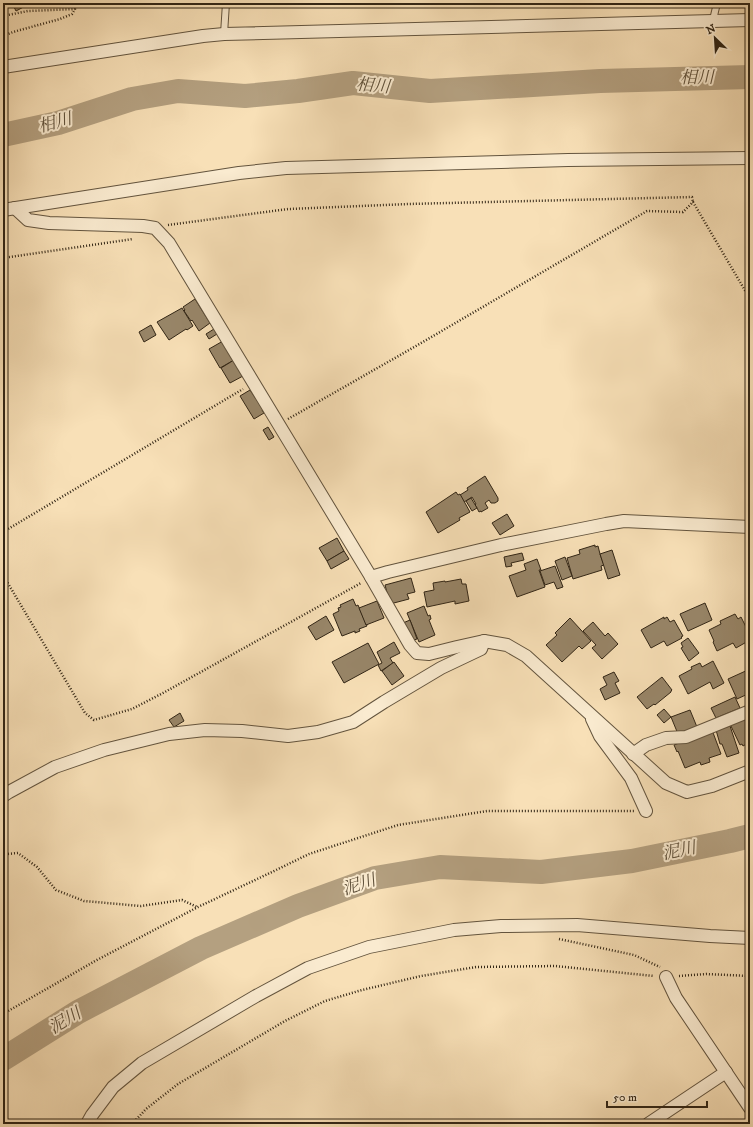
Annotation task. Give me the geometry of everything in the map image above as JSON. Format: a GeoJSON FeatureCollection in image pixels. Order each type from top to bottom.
{"type":"FeatureCollection","features":[{"type":"Feature","properties":{"kind":"street"},"geometry":{"type":"LineString","coordinates":[[3,67],[224,34],[750,20]]}},
{"type":"Feature","properties":{"kind":"street"},"geometry":{"type":"LineString","coordinates":[[9,209],[239,173],[286,168],[568,160],[750,158]]}},
{"type":"Feature","properties":{"kind":"street"},"geometry":{"type":"LineString","coordinates":[[9,209],[28,220],[49,223],[143,226],[155,228],[169,243],[371,577],[410,645],[417,653],[429,654],[484,641],[507,645],[526,656],[666,783],[687,792],[712,786],[750,771]]}},
{"type":"Feature","properties":{"kind":"street"},"geometry":{"type":"LineString","coordinates":[[371,577],[501,546],[624,521],[750,527]]}},
{"type":"Feature","properties":{"kind":"street"},"geometry":{"type":"LineString","coordinates":[[3,796],[55,767],[104,750],[169,734],[205,730],[242,731],[288,736],[318,732],[353,722],[441,668],[480,649],[484,641]]}},
{"type":"Feature","properties":{"kind":"street"},"geometry":{"type":"LineString","coordinates":[[633,754],[646,745],[666,738],[686,737],[750,711]]}},
{"type":"Feature","properties":{"kind":"street"},"geometry":{"type":"LineString","coordinates":[[590,713],[600,736],[632,778],[646,811]]}},
{"type":"Feature","properties":{"kind":"street"},"geometry":{"type":"LineString","coordinates":[[87,1124],[113,1087],[142,1063],[256,996],[308,968],[369,947],[454,930],[501,926],[577,925],[750,938]]}},
{"type":"Feature","properties":{"kind":"street"},"geometry":{"type":"LineString","coordinates":[[666,977],[676,998],[750,1108]]}},
{"type":"Feature","properties":{"kind":"street"},"geometry":{"type":"LineString","coordinates":[[648,1124],[726,1072]]}},
{"type":"Feature","properties":{"kind":"lane"},"geometry":{"type":"LineString","coordinates":[[224,34],[226,3]]}},
{"type":"Feature","properties":{"kind":"lane"},"geometry":{"type":"LineString","coordinates":[[713,20],[717,3]]}},
{"type":"Feature","properties":{"kind":"path"},"geometry":{"type":"LineString","coordinates":[[3,36],[72,14],[75,9],[74,3]]}},
{"type":"Feature","properties":{"kind":"path"},"geometry":{"type":"LineString","coordinates":[[3,16],[28,12],[75,9]]}},
{"type":"Feature","properties":{"kind":"path"},"geometry":{"type":"LineString","coordinates":[[155,228],[172,224],[288,208],[424,203],[692,197],[693,202],[750,299]]}},
{"type":"Feature","properties":{"kind":"path"},"geometry":{"type":"LineString","coordinates":[[279,424],[647,211],[683,212],[693,202]]}},
{"type":"Feature","properties":{"kind":"path"},"geometry":{"type":"LineString","coordinates":[[3,258],[136,239]]}},
{"type":"Feature","properties":{"kind":"path"},"geometry":{"type":"LineString","coordinates":[[3,532],[254,383]]}},
{"type":"Feature","properties":{"kind":"path"},"geometry":{"type":"LineString","coordinates":[[3,575],[85,713],[94,720],[132,709],[163,693],[371,577]]}},
{"type":"Feature","properties":{"kind":"path"},"geometry":{"type":"LineString","coordinates":[[3,1014],[95,962],[198,907],[309,854],[398,825],[487,811],[646,811]]}},
{"type":"Feature","properties":{"kind":"path"},"geometry":{"type":"LineString","coordinates":[[3,857],[7,854],[18,853],[37,866],[56,890],[84,901],[141,906],[182,900],[198,907]]}},
{"type":"Feature","properties":{"kind":"path"},"geometry":{"type":"LineString","coordinates":[[556,938],[634,955],[660,968],[666,977]]}},
{"type":"Feature","properties":{"kind":"path"},"geometry":{"type":"LineString","coordinates":[[132,1124],[146,1109],[178,1084],[284,1021],[325,1001],[362,990],[421,976],[476,967],[555,966],[666,977],[706,974],[750,976]]}},
{"type":"Feature","properties":{"kind":"building"},"geometry":{"type":"Polygon","coordinates":[[[12,3],[31,3],[16,11],[12,3]]]}},
{"type":"Feature","properties":{"kind":"building"},"geometry":{"type":"Polygon","coordinates":[[[195,299],[210,323],[199,331],[184,311],[185,310],[183,307],[195,299]]]}},
{"type":"Feature","properties":{"kind":"building"},"geometry":{"type":"Polygon","coordinates":[[[182,308],[193,326],[169,340],[157,322],[182,308]]]}},
{"type":"Feature","properties":{"kind":"building"},"geometry":{"type":"Polygon","coordinates":[[[151,325],[156,335],[144,342],[139,332],[151,325]]]}},
{"type":"Feature","properties":{"kind":"building"},"geometry":{"type":"Polygon","coordinates":[[[214,329],[217,334],[209,339],[206,334],[214,329]]]}},
{"type":"Feature","properties":{"kind":"building"},"geometry":{"type":"Polygon","coordinates":[[[223,341],[234,360],[220,368],[209,349],[223,341]]]}},
{"type":"Feature","properties":{"kind":"building"},"geometry":{"type":"Polygon","coordinates":[[[234,360],[243,376],[230,383],[221,368],[234,360]]]}},
{"type":"Feature","properties":{"kind":"building"},"geometry":{"type":"Polygon","coordinates":[[[250,390],[263,409],[262,410],[264,413],[254,419],[240,396],[250,390]]]}},
{"type":"Feature","properties":{"kind":"building"},"geometry":{"type":"Polygon","coordinates":[[[268,427],[274,437],[269,440],[263,430],[268,427]]]}},
{"type":"Feature","properties":{"kind":"building"},"geometry":{"type":"Polygon","coordinates":[[[485,476],[498,498],[498,501],[491,503],[489,500],[485,503],[488,508],[479,512],[472,497],[464,502],[460,495],[468,490],[467,488],[485,476]]]}},
{"type":"Feature","properties":{"kind":"building"},"geometry":{"type":"Polygon","coordinates":[[[456,492],[458,495],[460,494],[470,512],[459,518],[460,520],[438,533],[426,512],[456,492]]]}},
{"type":"Feature","properties":{"kind":"building"},"geometry":{"type":"Polygon","coordinates":[[[471,498],[477,508],[472,511],[466,501],[471,498]]]}},
{"type":"Feature","properties":{"kind":"building"},"geometry":{"type":"Polygon","coordinates":[[[507,514],[514,526],[500,535],[492,523],[507,514]]]}},
{"type":"Feature","properties":{"kind":"building"},"geometry":{"type":"Polygon","coordinates":[[[337,538],[344,551],[327,561],[319,548],[337,538]]]}},
{"type":"Feature","properties":{"kind":"building"},"geometry":{"type":"Polygon","coordinates":[[[595,545],[595,547],[598,546],[604,565],[601,566],[602,570],[573,579],[567,558],[580,554],[579,550],[595,545]]]}},
{"type":"Feature","properties":{"kind":"building"},"geometry":{"type":"Polygon","coordinates":[[[612,550],[620,575],[608,579],[600,554],[612,550]]]}},
{"type":"Feature","properties":{"kind":"building"},"geometry":{"type":"Polygon","coordinates":[[[344,551],[349,559],[331,569],[327,561],[344,551]]]}},
{"type":"Feature","properties":{"kind":"building"},"geometry":{"type":"Polygon","coordinates":[[[522,553],[524,560],[511,563],[512,566],[506,567],[504,557],[522,553]]]}},
{"type":"Feature","properties":{"kind":"building"},"geometry":{"type":"Polygon","coordinates":[[[565,557],[572,576],[562,580],[555,561],[565,557]]]}},
{"type":"Feature","properties":{"kind":"building"},"geometry":{"type":"Polygon","coordinates":[[[537,559],[545,587],[517,597],[509,576],[526,570],[524,564],[537,559]]]}},
{"type":"Feature","properties":{"kind":"building"},"geometry":{"type":"Polygon","coordinates":[[[555,566],[563,587],[557,589],[554,582],[545,585],[540,571],[555,566]]]}},
{"type":"Feature","properties":{"kind":"building"},"geometry":{"type":"Polygon","coordinates":[[[411,578],[415,592],[407,594],[409,599],[390,604],[385,585],[411,578]]]}},
{"type":"Feature","properties":{"kind":"building"},"geometry":{"type":"Polygon","coordinates":[[[461,579],[462,584],[466,584],[469,601],[455,604],[455,601],[427,607],[424,592],[434,590],[433,583],[461,579]]]}},
{"type":"Feature","properties":{"kind":"building"},"geometry":{"type":"Polygon","coordinates":[[[353,599],[356,606],[358,605],[367,626],[359,629],[360,631],[355,633],[355,631],[342,636],[333,614],[339,611],[338,608],[341,607],[340,605],[353,599]]]}},
{"type":"Feature","properties":{"kind":"building"},"geometry":{"type":"Polygon","coordinates":[[[377,601],[384,618],[366,625],[359,608],[377,601]]]}},
{"type":"Feature","properties":{"kind":"building"},"geometry":{"type":"Polygon","coordinates":[[[705,603],[712,620],[688,631],[680,614],[705,603]]]}},
{"type":"Feature","properties":{"kind":"building"},"geometry":{"type":"Polygon","coordinates":[[[424,606],[428,616],[430,615],[431,619],[429,620],[435,635],[419,642],[407,613],[424,606]]]}},
{"type":"Feature","properties":{"kind":"building"},"geometry":{"type":"Polygon","coordinates":[[[735,614],[738,619],[741,617],[750,635],[750,640],[736,648],[733,643],[717,651],[709,630],[721,624],[720,621],[735,614]]]}},
{"type":"Feature","properties":{"kind":"building"},"geometry":{"type":"Polygon","coordinates":[[[326,616],[334,630],[316,640],[308,627],[326,616]]]}},
{"type":"Feature","properties":{"kind":"building"},"geometry":{"type":"Polygon","coordinates":[[[664,617],[664,619],[667,617],[670,622],[674,620],[683,636],[667,646],[664,641],[651,648],[641,630],[664,617]]]}},
{"type":"Feature","properties":{"kind":"building"},"geometry":{"type":"Polygon","coordinates":[[[570,618],[591,641],[582,649],[579,646],[562,662],[546,645],[557,635],[555,633],[570,618]]]}},
{"type":"Feature","properties":{"kind":"building"},"geometry":{"type":"Polygon","coordinates":[[[410,620],[417,639],[414,640],[403,623],[410,620]]]}},
{"type":"Feature","properties":{"kind":"building"},"geometry":{"type":"Polygon","coordinates":[[[593,622],[605,636],[608,633],[618,644],[602,659],[592,648],[596,645],[583,631],[593,622]]]}},
{"type":"Feature","properties":{"kind":"building"},"geometry":{"type":"Polygon","coordinates":[[[688,638],[699,653],[689,661],[681,648],[683,647],[681,643],[688,638]]]}},
{"type":"Feature","properties":{"kind":"building"},"geometry":{"type":"Polygon","coordinates":[[[394,642],[400,653],[390,658],[393,663],[381,671],[378,665],[382,663],[377,652],[394,642]]]}},
{"type":"Feature","properties":{"kind":"building"},"geometry":{"type":"Polygon","coordinates":[[[368,643],[379,664],[344,683],[332,662],[368,643]]]}},
{"type":"Feature","properties":{"kind":"building"},"geometry":{"type":"Polygon","coordinates":[[[713,661],[724,683],[713,689],[710,682],[688,694],[679,676],[692,669],[691,667],[700,663],[702,667],[713,661]]]}},
{"type":"Feature","properties":{"kind":"building"},"geometry":{"type":"Polygon","coordinates":[[[394,662],[404,676],[392,685],[382,671],[394,662]]]}},
{"type":"Feature","properties":{"kind":"building"},"geometry":{"type":"Polygon","coordinates":[[[750,669],[750,693],[737,699],[728,679],[750,669]]]}},
{"type":"Feature","properties":{"kind":"building"},"geometry":{"type":"Polygon","coordinates":[[[614,672],[619,681],[615,683],[620,693],[605,700],[600,689],[607,685],[603,677],[614,672]]]}},
{"type":"Feature","properties":{"kind":"building"},"geometry":{"type":"Polygon","coordinates":[[[662,677],[672,690],[655,705],[654,704],[647,709],[637,697],[662,677]]]}},
{"type":"Feature","properties":{"kind":"building"},"geometry":{"type":"Polygon","coordinates":[[[735,697],[740,708],[716,718],[711,708],[735,697]]]}},
{"type":"Feature","properties":{"kind":"building"},"geometry":{"type":"Polygon","coordinates":[[[664,709],[671,717],[664,723],[657,715],[664,709]]]}},
{"type":"Feature","properties":{"kind":"building"},"geometry":{"type":"Polygon","coordinates":[[[690,710],[697,727],[678,734],[671,717],[690,710]]]}},
{"type":"Feature","properties":{"kind":"building"},"geometry":{"type":"Polygon","coordinates":[[[180,713],[184,721],[174,727],[169,720],[180,713]]]}},
{"type":"Feature","properties":{"kind":"building"},"geometry":{"type":"Polygon","coordinates":[[[750,714],[750,742],[743,746],[742,744],[740,745],[730,724],[750,714]]]}},
{"type":"Feature","properties":{"kind":"building"},"geometry":{"type":"Polygon","coordinates":[[[730,726],[739,753],[727,757],[722,744],[720,744],[716,730],[730,726]]]}},
{"type":"Feature","properties":{"kind":"building"},"geometry":{"type":"Polygon","coordinates":[[[712,730],[721,754],[709,758],[710,762],[701,765],[700,762],[685,768],[674,745],[712,730]]]}},
{"type":"Feature","properties":{"kind":"waterway","name":"相川"},"geometry":{"type":"LineString","coordinates":[[3,135],[58,123],[132,99],[178,91],[245,96],[298,91],[353,83],[430,91],[600,81],[750,77]]}},
{"type":"Feature","properties":{"kind":"waterway","name":"泥川"},"geometry":{"type":"LineString","coordinates":[[3,1059],[78,1012],[201,948],[298,906],[375,878],[440,867],[541,872],[632,861],[750,836]]}}]}
